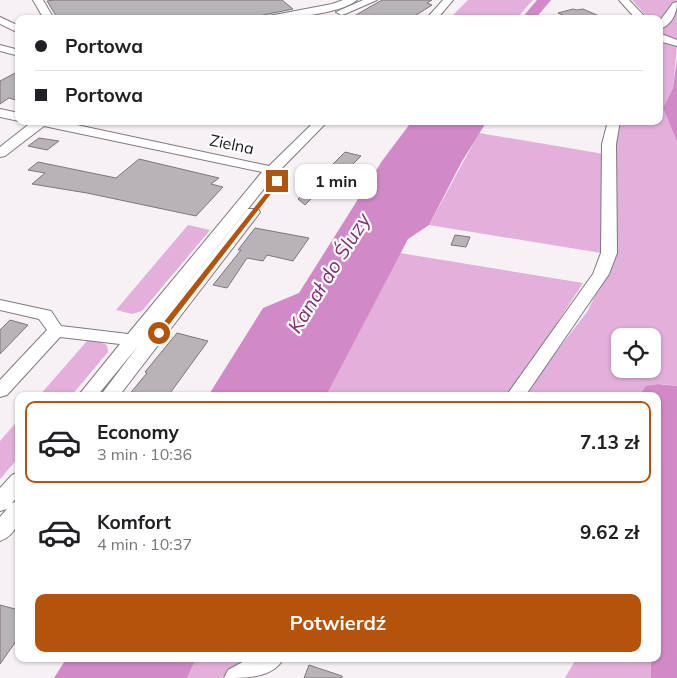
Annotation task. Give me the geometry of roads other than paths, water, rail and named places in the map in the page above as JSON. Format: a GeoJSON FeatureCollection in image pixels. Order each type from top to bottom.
{"type":"FeatureCollection","features":[{"type":"Feature","properties":{"kind":"street"},"geometry":{"type":"LineString","coordinates":[[38,0],[47,15]]}},
{"type":"Feature","properties":{"kind":"street"},"geometry":{"type":"LineString","coordinates":[[320,0],[334,7]]}},
{"type":"Feature","properties":{"kind":"street"},"geometry":{"type":"LineString","coordinates":[[291,15],[334,7],[352,0]]}},
{"type":"Feature","properties":{"kind":"street"},"geometry":{"type":"LineString","coordinates":[[324,15],[348,10],[372,0]]}},
{"type":"Feature","properties":{"kind":"street"},"geometry":{"type":"LineString","coordinates":[[435,15],[448,0]]}},
{"type":"Feature","properties":{"kind":"street"},"geometry":{"type":"LineString","coordinates":[[446,15],[458,0]]}},
{"type":"Feature","properties":{"kind":"street"},"geometry":{"type":"LineString","coordinates":[[624,0],[638,15]]}},
{"type":"Feature","properties":{"kind":"street"},"geometry":{"type":"LineString","coordinates":[[663,24],[677,5]]}},
{"type":"Feature","properties":{"kind":"street"},"geometry":{"type":"LineString","coordinates":[[0,20],[15,28]]}},
{"type":"Feature","properties":{"kind":"street"},"geometry":{"type":"LineString","coordinates":[[663,40],[677,44]]}},
{"type":"Feature","properties":{"kind":"street"},"geometry":{"type":"LineString","coordinates":[[0,48],[15,52]]}},
{"type":"Feature","properties":{"kind":"street"},"geometry":{"type":"LineString","coordinates":[[0,113],[15,116]]}},
{"type":"Feature","properties":{"kind":"street"},"geometry":{"type":"LineString","coordinates":[[0,153],[36,125]]}},
{"type":"Feature","properties":{"kind":"street","name":"Zielna"},"geometry":{"type":"LineString","coordinates":[[55,125],[278,171]]}},
{"type":"Feature","properties":{"kind":"street"},"geometry":{"type":"LineString","coordinates":[[112,392],[151,344],[235,225],[278,171],[318,125]]}},
{"type":"Feature","properties":{"kind":"street"},"geometry":{"type":"LineString","coordinates":[[278,171],[330,125]]}},
{"type":"Feature","properties":{"kind":"street"},"geometry":{"type":"LineString","coordinates":[[518,392],[601,274],[609,253],[609,144],[613,125]]}},
{"type":"Feature","properties":{"kind":"street"},"geometry":{"type":"LineString","coordinates":[[90,392],[132,340],[235,225]]}},
{"type":"Feature","properties":{"kind":"street"},"geometry":{"type":"LineString","coordinates":[[0,305],[45,316],[56,331],[151,344]]}},
{"type":"Feature","properties":{"kind":"street"},"geometry":{"type":"LineString","coordinates":[[0,391],[56,331]]}},
{"type":"Feature","properties":{"kind":"street"},"geometry":{"type":"LineString","coordinates":[[0,503],[15,485]]}},
{"type":"Feature","properties":{"kind":"street"},"geometry":{"type":"LineString","coordinates":[[0,532],[15,514]]}},
{"type":"Feature","properties":{"kind":"street"},"geometry":{"type":"LineString","coordinates":[[237,678],[266,662]]}},
{"type":"Feature","properties":{"kind":"water"},"geometry":{"type":"Polygon","coordinates":[[[537,0],[551,0],[538,15],[524,15],[537,0]]]}},
{"type":"Feature","properties":{"kind":"water"},"geometry":{"type":"Polygon","coordinates":[[[677,59],[677,142],[663,108],[673,88],[677,59]]]}},
{"type":"Feature","properties":{"kind":"water","name":"Kanał do Śluzy"},"geometry":{"type":"Polygon","coordinates":[[[409,125],[485,125],[461,163],[429,225],[408,239],[328,392],[210,392],[263,308],[299,293],[382,161],[409,125]]]}},
{"type":"Feature","properties":{"kind":"water"},"geometry":{"type":"Polygon","coordinates":[[[658,384],[677,386],[677,678],[651,678],[651,662],[661,662],[661,392],[642,392],[646,386],[658,384]]]}},
{"type":"Feature","properties":{"kind":"water"},"geometry":{"type":"Polygon","coordinates":[[[64,662],[195,662],[187,678],[54,678],[64,662]]]}}]}
